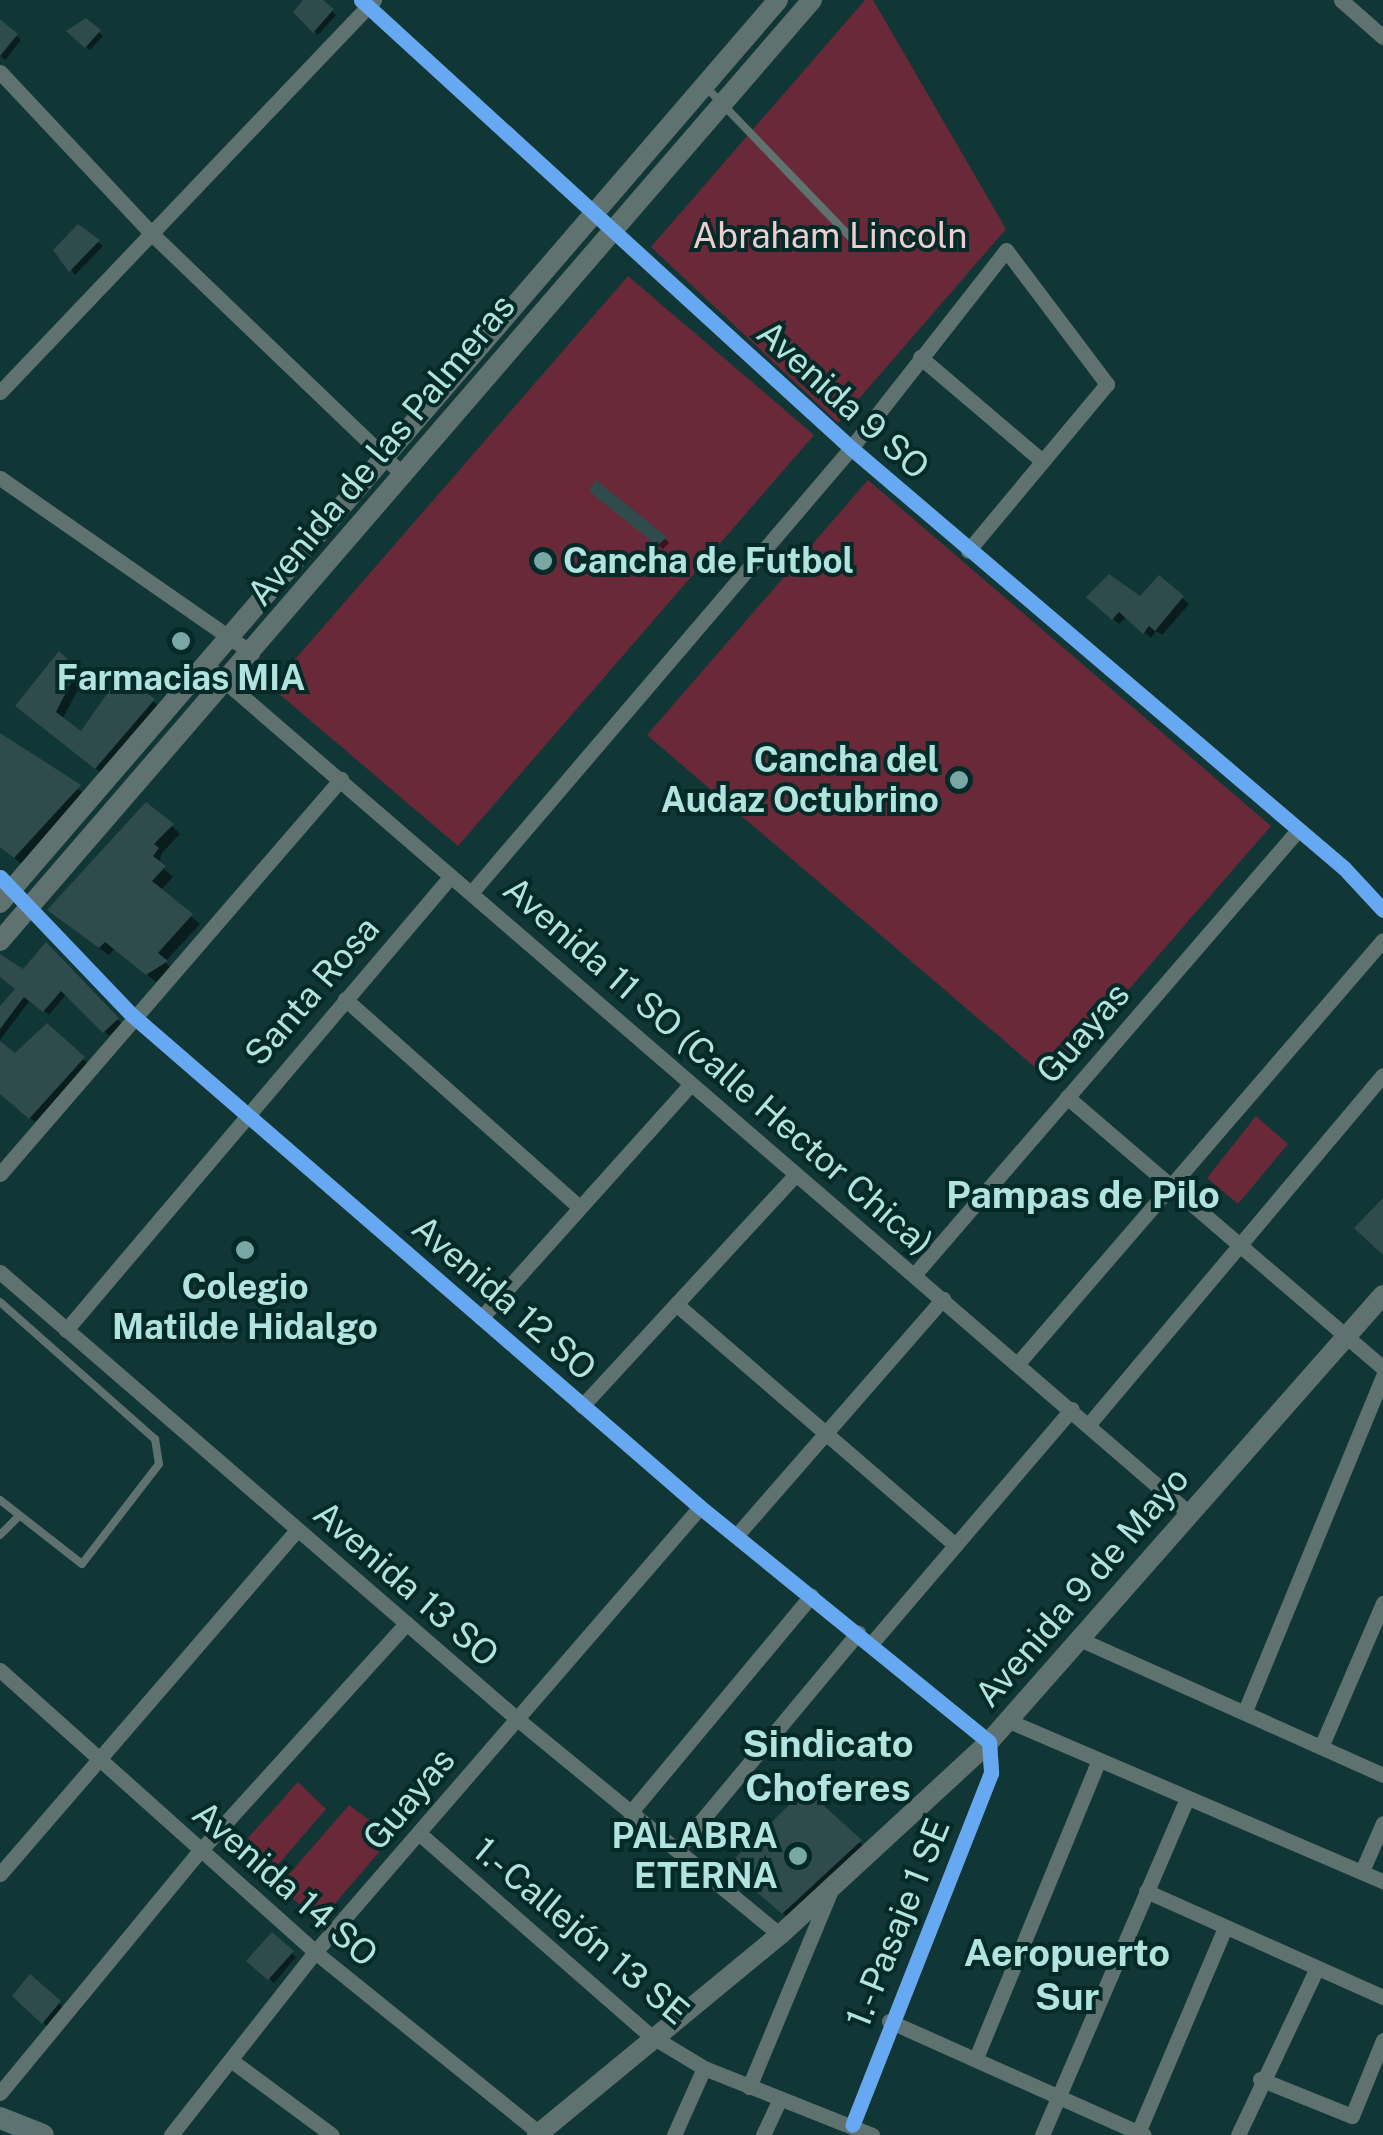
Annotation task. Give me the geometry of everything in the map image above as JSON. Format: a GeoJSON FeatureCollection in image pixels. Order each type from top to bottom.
{"type":"FeatureCollection","features":[{"type":"Feature","properties":{"kind":"main road"},"geometry":{"type":"LineString","coordinates":[[0,2118],[42,2135]]}},
{"type":"Feature","properties":{"kind":"street","name":"Avenida de las Palmeras"},"geometry":{"type":"LineString","coordinates":[[0,941],[252,654],[403,474],[706,86],[778,0]]}},
{"type":"Feature","properties":{"kind":"street","name":"Avenida de las Palmeras"},"geometry":{"type":"LineString","coordinates":[[4,889],[231,639],[386,459],[601,225],[724,100],[812,0]]}},
{"type":"Feature","properties":{"kind":"street"},"geometry":{"type":"LineString","coordinates":[[0,392],[153,235],[367,2]]}},
{"type":"Feature","properties":{"kind":"street","name":"Avenida 9 SO"},"geometry":{"type":"LineString","coordinates":[[367,2],[601,225],[968,551],[1298,830],[1383,910]]}},
{"type":"Feature","properties":{"kind":"street"},"geometry":{"type":"LineString","coordinates":[[1346,2],[1383,37]]}},
{"type":"Feature","properties":{"kind":"street"},"geometry":{"type":"LineString","coordinates":[[0,72],[153,235],[403,474]]}},
{"type":"Feature","properties":{"kind":"street"},"geometry":{"type":"LineString","coordinates":[[471,893],[851,448],[1006,250],[1107,384],[1040,459],[968,551]]}},
{"type":"Feature","properties":{"kind":"street"},"geometry":{"type":"LineString","coordinates":[[920,356],[1040,459]]}},
{"type":"Feature","properties":{"kind":"street"},"geometry":{"type":"LineString","coordinates":[[0,478],[252,654]]}},
{"type":"Feature","properties":{"kind":"street","name":"Avenida 11 SO (Calle Hector Chica)"},"geometry":{"type":"LineString","coordinates":[[206,666],[341,779],[690,1086],[1019,1362],[1190,1514]]}},
{"type":"Feature","properties":{"kind":"street"},"geometry":{"type":"LineString","coordinates":[[0,1174],[132,1014],[341,779]]}},
{"type":"Feature","properties":{"kind":"street","name":"Guayas"},"geometry":{"type":"LineString","coordinates":[[914,1275],[1298,830]]}},
{"type":"Feature","properties":{"kind":"street","name":"Santa Rosa"},"geometry":{"type":"LineString","coordinates":[[66,1330],[246,1112],[452,876]]}},
{"type":"Feature","properties":{"kind":"street","name":"Avenida 12 SO"},"geometry":{"type":"LineString","coordinates":[[4,889],[30,906],[132,1014],[582,1406],[989,1742]]}},
{"type":"Feature","properties":{"kind":"street"},"geometry":{"type":"LineString","coordinates":[[1019,1362],[1383,940]]}},
{"type":"Feature","properties":{"kind":"street"},"geometry":{"type":"LineString","coordinates":[[346,999],[579,1206]]}},
{"type":"Feature","properties":{"kind":"street"},"geometry":{"type":"LineString","coordinates":[[1089,1424],[1383,1074]]}},
{"type":"Feature","properties":{"kind":"street"},"geometry":{"type":"LineString","coordinates":[[481,1318],[690,1086]]}},
{"type":"Feature","properties":{"kind":"street"},"geometry":{"type":"LineString","coordinates":[[1067,1097],[1383,1368]]}},
{"type":"Feature","properties":{"kind":"street"},"geometry":{"type":"LineString","coordinates":[[582,1406],[795,1175]]}},
{"type":"Feature","properties":{"kind":"street","name":"Avenida 13 SO"},"geometry":{"type":"LineString","coordinates":[[0,1272],[516,1718],[780,1934]]}},
{"type":"Feature","properties":{"kind":"street","name":"Avenida 9 de Mayo"},"geometry":{"type":"LineString","coordinates":[[538,2134],[651,2036],[780,1934],[989,1742],[1383,1296]]}},
{"type":"Feature","properties":{"kind":"street"},"geometry":{"type":"LineString","coordinates":[[736,1536],[943,1299]]}},
{"type":"Feature","properties":{"kind":"street"},"geometry":{"type":"LineString","coordinates":[[676,1304],[955,1545]]}},
{"type":"Feature","properties":{"kind":"street"},"geometry":{"type":"LineString","coordinates":[[1245,1710],[1383,1376]]}},
{"type":"Feature","properties":{"kind":"street"},"geometry":{"type":"LineString","coordinates":[[677,1850],[864,1638],[955,1545],[1072,1409]]}},
{"type":"Feature","properties":{"kind":"street","name":"Guayas"},"geometry":{"type":"LineString","coordinates":[[171,2135],[315,1952],[700,1507]]}},
{"type":"Feature","properties":{"kind":"street"},"geometry":{"type":"LineString","coordinates":[[0,1874],[6,1855],[99,1756],[297,1530]]}},
{"type":"Feature","properties":{"kind":"street"},"geometry":{"type":"LineString","coordinates":[[630,1813],[811,1596]]}},
{"type":"Feature","properties":{"kind":"street"},"geometry":{"type":"LineString","coordinates":[[1321,1748],[1383,1603]]}},
{"type":"Feature","properties":{"kind":"street"},"geometry":{"type":"LineString","coordinates":[[0,2092],[198,1852],[406,1623]]}},
{"type":"Feature","properties":{"kind":"street"},"geometry":{"type":"LineString","coordinates":[[1078,1638],[1383,1775]]}},
{"type":"Feature","properties":{"kind":"street","name":"Avenida 14 SO"},"geometry":{"type":"LineString","coordinates":[[0,1670],[99,1756],[198,1852],[538,2134]]}},
{"type":"Feature","properties":{"kind":"street"},"geometry":{"type":"LineString","coordinates":[[1009,1722],[1097,1764],[1383,1881]]}},
{"type":"Feature","properties":{"kind":"street","name":"1.- Pasaje 1 SE"},"geometry":{"type":"LineString","coordinates":[[852,2126],[889,2021],[991,1773],[989,1742]]}},
{"type":"Feature","properties":{"kind":"street"},"geometry":{"type":"LineString","coordinates":[[976,2058],[1097,1764]]}},
{"type":"Feature","properties":{"kind":"street"},"geometry":{"type":"LineString","coordinates":[[1042,2135],[1187,1799]]}},
{"type":"Feature","properties":{"kind":"street"},"geometry":{"type":"LineString","coordinates":[[1362,1871],[1383,1822]]}},
{"type":"Feature","properties":{"kind":"street","name":"1.- Callejón 13 SE"},"geometry":{"type":"LineString","coordinates":[[421,1834],[651,2036],[704,2068],[872,2135]]}},
{"type":"Feature","properties":{"kind":"street"},"geometry":{"type":"LineString","coordinates":[[749,2087],[832,1886]]}},
{"type":"Feature","properties":{"kind":"street"},"geometry":{"type":"LineString","coordinates":[[1146,1891],[1224,1930],[1383,1997]]}},
{"type":"Feature","properties":{"kind":"street"},"geometry":{"type":"LineString","coordinates":[[889,2021],[1140,2134],[1224,1930]]}},
{"type":"Feature","properties":{"kind":"street"},"geometry":{"type":"LineString","coordinates":[[1238,2135],[1260,2079],[1316,1970]]}},
{"type":"Feature","properties":{"kind":"street"},"geometry":{"type":"LineString","coordinates":[[1260,2079],[1352,2116],[1383,2040]]}},
{"type":"Feature","properties":{"kind":"street"},"geometry":{"type":"LineString","coordinates":[[232,2061],[331,2135]]}},
{"type":"Feature","properties":{"kind":"street"},"geometry":{"type":"LineString","coordinates":[[674,2135],[704,2068]]}},
{"type":"Feature","properties":{"kind":"street"},"geometry":{"type":"LineString","coordinates":[[762,2135],[778,2100]]}},
{"type":"Feature","properties":{"kind":"lane"},"geometry":{"type":"LineString","coordinates":[[706,86],[724,100],[853,240]]}},
{"type":"Feature","properties":{"kind":"lane"},"geometry":{"type":"LineString","coordinates":[[0,1302],[155,1439],[159,1464],[82,1564],[0,1500]]}},
{"type":"Feature","properties":{"kind":"lane"},"geometry":{"type":"LineString","coordinates":[[0,1534],[19,1516]]}},
{"type":"Feature","properties":{"kind":"green space","name":"Abraham Lincoln"},"geometry":{"type":"Polygon","coordinates":[[[865,0],[873,0],[1006,229],[838,423],[651,247],[865,0]]]}},
{"type":"Feature","properties":{"kind":"green space","name":"Cancha de Futbol"},"geometry":{"type":"Polygon","coordinates":[[[628,276],[814,435],[458,846],[271,687],[628,276]]]}},
{"type":"Feature","properties":{"kind":"green space","name":"Cancha del Audaz Octubrino"},"geometry":{"type":"Polygon","coordinates":[[[868,480],[1271,826],[1050,1080],[647,735],[868,480]]]}},
{"type":"Feature","properties":{"kind":"green space"},"geometry":{"type":"Polygon","coordinates":[[[1256,1116],[1288,1144],[1238,1204],[1207,1178],[1256,1116]]]}},
{"type":"Feature","properties":{"kind":"green space"},"geometry":{"type":"Polygon","coordinates":[[[298,1782],[326,1809],[277,1866],[247,1839],[298,1782]]]}},
{"type":"Feature","properties":{"kind":"green space"},"geometry":{"type":"Polygon","coordinates":[[[349,1805],[392,1837],[320,1921],[278,1887],[349,1805]]]}},
{"type":"Feature","properties":{"kind":"building"},"geometry":{"type":"Polygon","coordinates":[[[303,0],[323,0],[334,9],[313,33],[293,12],[303,0]]]}},
{"type":"Feature","properties":{"kind":"building"},"geometry":{"type":"Polygon","coordinates":[[[86,18],[101,30],[85,48],[66,31],[86,18]]]}},
{"type":"Feature","properties":{"kind":"building"},"geometry":{"type":"Polygon","coordinates":[[[0,19],[18,34],[0,56],[0,19]]]}},
{"type":"Feature","properties":{"kind":"building"},"geometry":{"type":"Polygon","coordinates":[[[78,224],[100,240],[69,272],[53,250],[78,224]]]}},
{"type":"Feature","properties":{"kind":"building"},"geometry":{"type":"Polygon","coordinates":[[[596,480],[667,537],[657,546],[589,491],[596,480]]]}},
{"type":"Feature","properties":{"kind":"building"},"geometry":{"type":"Polygon","coordinates":[[[1109,574],[1140,596],[1159,575],[1184,596],[1155,631],[1149,626],[1143,634],[1119,612],[1112,620],[1086,597],[1109,574]]]}},
{"type":"Feature","properties":{"kind":"building"},"geometry":{"type":"Polygon","coordinates":[[[59,651],[78,669],[56,712],[81,731],[120,675],[155,699],[95,769],[15,706],[59,651]]]}},
{"type":"Feature","properties":{"kind":"building"},"geometry":{"type":"Polygon","coordinates":[[[0,733],[81,785],[14,858],[0,847],[0,733]]]}},
{"type":"Feature","properties":{"kind":"building"},"geometry":{"type":"Polygon","coordinates":[[[146,802],[174,824],[154,844],[159,848],[153,856],[166,866],[152,881],[193,914],[158,953],[168,961],[146,975],[105,942],[99,948],[47,910],[146,802]]]}},
{"type":"Feature","properties":{"kind":"building"},"geometry":{"type":"Polygon","coordinates":[[[46,942],[119,1018],[103,1033],[61,991],[43,1012],[24,997],[0,1029],[0,1006],[15,989],[0,977],[0,954],[23,969],[46,942]]]}},
{"type":"Feature","properties":{"kind":"building"},"geometry":{"type":"Polygon","coordinates":[[[47,1023],[85,1057],[29,1119],[0,1094],[0,1041],[15,1053],[47,1023]]]}},
{"type":"Feature","properties":{"kind":"building"},"geometry":{"type":"Polygon","coordinates":[[[1383,1198],[1383,1255],[1354,1228],[1383,1198]]]}},
{"type":"Feature","properties":{"kind":"building","name":"PALABRA ETERNA"},"geometry":{"type":"Polygon","coordinates":[[[805,1789],[862,1840],[782,1914],[727,1866],[805,1789]]]}},
{"type":"Feature","properties":{"kind":"building"},"geometry":{"type":"Polygon","coordinates":[[[272,1932],[294,1951],[268,1980],[246,1961],[272,1932]]]}},
{"type":"Feature","properties":{"kind":"building"},"geometry":{"type":"Polygon","coordinates":[[[30,1974],[61,2001],[42,2024],[12,1996],[30,1974]]]}},
{"type":"Feature","properties":{"kind":"cycle path"},"geometry":{"type":"LineString","coordinates":[[361,0],[851,448],[1344,868],[1383,910]]}},
{"type":"Feature","properties":{"kind":"cycle path"},"geometry":{"type":"LineString","coordinates":[[0,877],[132,1015],[700,1507],[989,1742],[991,1773],[852,2125]]}},
{"type":"Feature","properties":{"kind":"place","name":"Cancha de Futbol"},"geometry":{"type":"Point","coordinates":[543,561]}},
{"type":"Feature","properties":{"kind":"place","name":"Farmacias MIA"},"geometry":{"type":"Point","coordinates":[181,641]}},
{"type":"Feature","properties":{"kind":"place","name":"Cancha del Audaz Octubrino"},"geometry":{"type":"Point","coordinates":[959,780]}},
{"type":"Feature","properties":{"kind":"place","name":"Colegio Matilde Hidalgo"},"geometry":{"type":"Point","coordinates":[245,1250]}},
{"type":"Feature","properties":{"kind":"place","name":"PALABRA ETERNA"},"geometry":{"type":"Point","coordinates":[798,1856]}},
{"type":"Feature","properties":{"kind":"district","name":"Pampas de Pilo"},"geometry":{"type":"Point","coordinates":[1083,1195]}},
{"type":"Feature","properties":{"kind":"district","name":"Sindicato Choferes"},"geometry":{"type":"Point","coordinates":[828,1766]}},
{"type":"Feature","properties":{"kind":"district","name":"Aeropuerto Sur"},"geometry":{"type":"Point","coordinates":[1067,1975]}}]}
